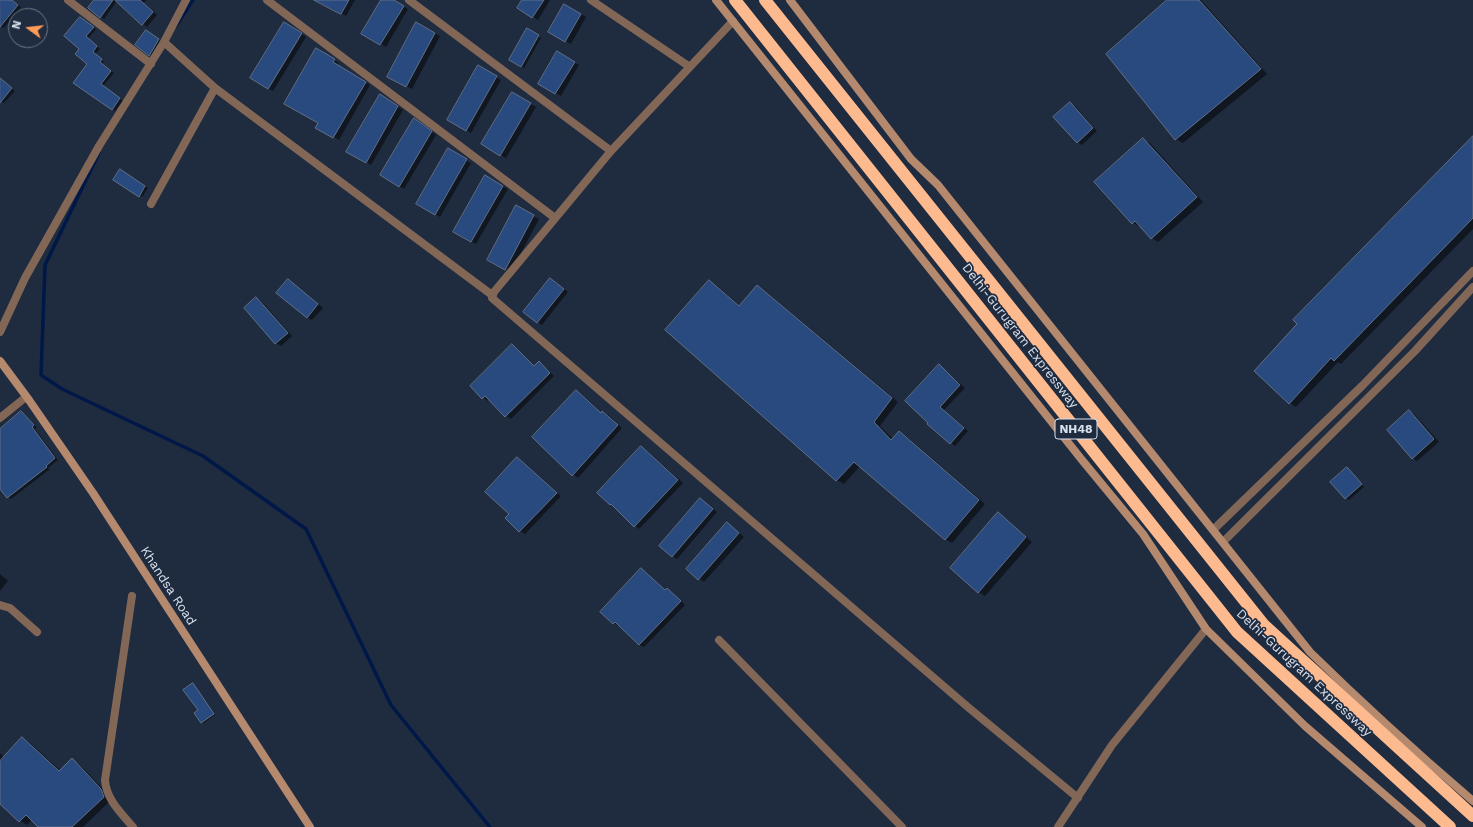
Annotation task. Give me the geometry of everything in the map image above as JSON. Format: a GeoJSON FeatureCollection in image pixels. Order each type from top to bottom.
{"type":"FeatureCollection","features":[{"type":"Feature","properties":{"kind":"highway","name":"Delhi-Gurugram Expressway"},"geometry":{"type":"LineString","coordinates":[[735,0],[1237,632],[1450,827]]}},
{"type":"Feature","properties":{"kind":"highway","name":"Delhi-Gurugram Expressway"},"geometry":{"type":"LineString","coordinates":[[765,0],[1264,625],[1473,816]]}},
{"type":"Feature","properties":{"kind":"main road"},"geometry":{"type":"LineString","coordinates":[[716,0],[1082,460],[1143,534],[1206,629],[1305,726],[1422,827]]}},
{"type":"Feature","properties":{"kind":"main road"},"geometry":{"type":"LineString","coordinates":[[790,0],[911,159],[938,185],[1310,652],[1417,753],[1473,800]]}},
{"type":"Feature","properties":{"kind":"main road","name":"Khandsa Road"},"geometry":{"type":"LineString","coordinates":[[0,361],[98,499],[310,827]]}},
{"type":"Feature","properties":{"kind":"street"},"geometry":{"type":"LineString","coordinates":[[68,0],[151,64]]}},
{"type":"Feature","properties":{"kind":"street"},"geometry":{"type":"LineString","coordinates":[[0,332],[25,278],[96,153],[164,42],[186,0]]}},
{"type":"Feature","properties":{"kind":"street"},"geometry":{"type":"LineString","coordinates":[[267,0],[555,218]]}},
{"type":"Feature","properties":{"kind":"street"},"geometry":{"type":"LineString","coordinates":[[410,0],[611,151]]}},
{"type":"Feature","properties":{"kind":"street"},"geometry":{"type":"LineString","coordinates":[[591,0],[690,67]]}},
{"type":"Feature","properties":{"kind":"street"},"geometry":{"type":"LineString","coordinates":[[492,295],[611,151],[733,21]]}},
{"type":"Feature","properties":{"kind":"street"},"geometry":{"type":"LineString","coordinates":[[164,42],[215,88],[492,295],[494,300],[969,708],[1078,798]]}},
{"type":"Feature","properties":{"kind":"street"},"geometry":{"type":"LineString","coordinates":[[151,204],[215,88]]}},
{"type":"Feature","properties":{"kind":"street"},"geometry":{"type":"LineString","coordinates":[[1213,530],[1362,386],[1473,271]]}},
{"type":"Feature","properties":{"kind":"street"},"geometry":{"type":"LineString","coordinates":[[1223,542],[1415,351],[1473,288]]}},
{"type":"Feature","properties":{"kind":"street"},"geometry":{"type":"LineString","coordinates":[[0,418],[26,397]]}},
{"type":"Feature","properties":{"kind":"street"},"geometry":{"type":"LineString","coordinates":[[132,596],[105,780],[106,789],[111,800],[133,827]]}},
{"type":"Feature","properties":{"kind":"street"},"geometry":{"type":"LineString","coordinates":[[0,605],[10,608],[37,632]]}},
{"type":"Feature","properties":{"kind":"street"},"geometry":{"type":"LineString","coordinates":[[1058,827],[1078,798],[1094,770],[1116,740],[1206,629]]}},
{"type":"Feature","properties":{"kind":"street"},"geometry":{"type":"LineString","coordinates":[[719,640],[902,827]]}},
{"type":"Feature","properties":{"kind":"building"},"geometry":{"type":"Polygon","coordinates":[[[0,0],[12,0],[18,5],[16,8],[8,8],[8,17],[0,27],[0,0]]]}},
{"type":"Feature","properties":{"kind":"building"},"geometry":{"type":"Polygon","coordinates":[[[94,0],[113,0],[100,18],[88,8],[94,0]]]}},
{"type":"Feature","properties":{"kind":"building"},"geometry":{"type":"Polygon","coordinates":[[[115,0],[140,0],[153,12],[142,25],[115,0]]]}},
{"type":"Feature","properties":{"kind":"building"},"geometry":{"type":"Polygon","coordinates":[[[314,0],[349,0],[341,14],[314,0]]]}},
{"type":"Feature","properties":{"kind":"building"},"geometry":{"type":"Polygon","coordinates":[[[381,0],[394,0],[404,6],[380,45],[361,34],[381,0]]]}},
{"type":"Feature","properties":{"kind":"building"},"geometry":{"type":"Polygon","coordinates":[[[522,0],[544,0],[532,18],[517,8],[522,0]]]}},
{"type":"Feature","properties":{"kind":"building"},"geometry":{"type":"Polygon","coordinates":[[[1167,0],[1199,0],[1261,69],[1175,140],[1106,54],[1167,0]]]}},
{"type":"Feature","properties":{"kind":"building"},"geometry":{"type":"Polygon","coordinates":[[[564,4],[581,14],[565,42],[548,32],[564,4]]]}},
{"type":"Feature","properties":{"kind":"building"},"geometry":{"type":"Polygon","coordinates":[[[80,17],[94,27],[86,36],[97,46],[93,52],[102,59],[100,62],[111,71],[101,84],[120,98],[112,110],[73,83],[87,64],[75,54],[79,49],[64,36],[80,17]]]}},
{"type":"Feature","properties":{"kind":"building"},"geometry":{"type":"Polygon","coordinates":[[[284,22],[302,33],[268,89],[250,78],[284,22]]]}},
{"type":"Feature","properties":{"kind":"building"},"geometry":{"type":"Polygon","coordinates":[[[416,22],[435,33],[406,87],[387,77],[416,22]]]}},
{"type":"Feature","properties":{"kind":"building"},"geometry":{"type":"Polygon","coordinates":[[[527,28],[539,35],[521,67],[509,60],[527,28]]]}},
{"type":"Feature","properties":{"kind":"building"},"geometry":{"type":"Polygon","coordinates":[[[146,30],[159,39],[149,56],[135,45],[146,30]]]}},
{"type":"Feature","properties":{"kind":"building"},"geometry":{"type":"Polygon","coordinates":[[[316,48],[335,59],[333,62],[366,82],[333,138],[315,128],[318,123],[284,104],[316,48]]]}},
{"type":"Feature","properties":{"kind":"building"},"geometry":{"type":"Polygon","coordinates":[[[557,51],[575,62],[555,94],[538,84],[557,51]]]}},
{"type":"Feature","properties":{"kind":"building"},"geometry":{"type":"Polygon","coordinates":[[[478,65],[497,76],[466,131],[447,120],[478,65]]]}},
{"type":"Feature","properties":{"kind":"building"},"geometry":{"type":"Polygon","coordinates":[[[0,78],[12,88],[0,103],[0,78]]]}},
{"type":"Feature","properties":{"kind":"building"},"geometry":{"type":"Polygon","coordinates":[[[512,92],[531,103],[500,156],[481,144],[512,92]]]}},
{"type":"Feature","properties":{"kind":"building"},"geometry":{"type":"Polygon","coordinates":[[[380,94],[398,106],[366,163],[346,152],[380,94]]]}},
{"type":"Feature","properties":{"kind":"building"},"geometry":{"type":"Polygon","coordinates":[[[1070,102],[1093,128],[1077,143],[1053,117],[1070,102]]]}},
{"type":"Feature","properties":{"kind":"building"},"geometry":{"type":"Polygon","coordinates":[[[414,118],[432,131],[399,187],[380,175],[414,118]]]}},
{"type":"Feature","properties":{"kind":"building"},"geometry":{"type":"Polygon","coordinates":[[[1473,136],[1473,218],[1334,361],[1331,358],[1289,404],[1254,371],[1297,324],[1293,320],[1473,136]]]}},
{"type":"Feature","properties":{"kind":"building"},"geometry":{"type":"Polygon","coordinates":[[[1143,138],[1197,197],[1151,239],[1135,221],[1132,224],[1094,182],[1143,138]]]}},
{"type":"Feature","properties":{"kind":"building"},"geometry":{"type":"Polygon","coordinates":[[[448,148],[467,159],[435,215],[416,204],[448,148]]]}},
{"type":"Feature","properties":{"kind":"building"},"geometry":{"type":"Polygon","coordinates":[[[120,169],[145,186],[139,197],[113,180],[120,169]]]}},
{"type":"Feature","properties":{"kind":"building"},"geometry":{"type":"Polygon","coordinates":[[[485,175],[503,186],[471,242],[453,232],[485,175]]]}},
{"type":"Feature","properties":{"kind":"building"},"geometry":{"type":"Polygon","coordinates":[[[516,205],[534,215],[505,270],[487,260],[516,205]]]}},
{"type":"Feature","properties":{"kind":"building"},"geometry":{"type":"Polygon","coordinates":[[[550,278],[564,289],[537,323],[523,312],[550,278]]]}},
{"type":"Feature","properties":{"kind":"building"},"geometry":{"type":"Polygon","coordinates":[[[288,279],[318,304],[307,318],[276,293],[288,279]]]}},
{"type":"Feature","properties":{"kind":"building"},"geometry":{"type":"Polygon","coordinates":[[[709,280],[739,306],[757,285],[892,398],[874,422],[891,440],[899,431],[979,500],[945,540],[854,462],[836,481],[665,330],[709,280]]]}},
{"type":"Feature","properties":{"kind":"building"},"geometry":{"type":"Polygon","coordinates":[[[256,297],[288,333],[275,344],[244,308],[256,297]]]}},
{"type":"Feature","properties":{"kind":"building"},"geometry":{"type":"Polygon","coordinates":[[[512,344],[534,366],[539,361],[550,373],[505,417],[485,396],[482,399],[470,386],[512,344]]]}},
{"type":"Feature","properties":{"kind":"building"},"geometry":{"type":"Polygon","coordinates":[[[939,364],[960,385],[940,407],[964,428],[950,444],[927,424],[928,423],[905,401],[939,364]]]}},
{"type":"Feature","properties":{"kind":"building"},"geometry":{"type":"Polygon","coordinates":[[[576,390],[601,413],[602,411],[618,425],[572,476],[532,437],[576,390]]]}},
{"type":"Feature","properties":{"kind":"building"},"geometry":{"type":"Polygon","coordinates":[[[1409,410],[1434,439],[1412,459],[1387,430],[1409,410]]]}},
{"type":"Feature","properties":{"kind":"building"},"geometry":{"type":"Polygon","coordinates":[[[21,411],[34,425],[32,427],[55,458],[46,466],[47,467],[7,498],[0,489],[0,429],[21,411]]]}},
{"type":"Feature","properties":{"kind":"building"},"geometry":{"type":"Polygon","coordinates":[[[641,446],[678,480],[634,527],[611,504],[610,505],[597,493],[641,446]]]}},
{"type":"Feature","properties":{"kind":"building"},"geometry":{"type":"Polygon","coordinates":[[[517,457],[557,493],[519,532],[505,518],[509,514],[485,492],[517,457]]]}},
{"type":"Feature","properties":{"kind":"building"},"geometry":{"type":"Polygon","coordinates":[[[1347,467],[1362,484],[1345,499],[1330,482],[1347,467]]]}},
{"type":"Feature","properties":{"kind":"building"},"geometry":{"type":"Polygon","coordinates":[[[700,498],[713,509],[672,557],[659,546],[700,498]]]}},
{"type":"Feature","properties":{"kind":"building"},"geometry":{"type":"Polygon","coordinates":[[[998,512],[1026,537],[978,593],[950,568],[998,512]]]}},
{"type":"Feature","properties":{"kind":"building"},"geometry":{"type":"Polygon","coordinates":[[[727,522],[739,533],[698,580],[686,569],[727,522]]]}},
{"type":"Feature","properties":{"kind":"building"},"geometry":{"type":"Polygon","coordinates":[[[641,568],[665,590],[667,588],[681,601],[639,645],[615,622],[613,624],[600,612],[641,568]]]}},
{"type":"Feature","properties":{"kind":"building"},"geometry":{"type":"Polygon","coordinates":[[[193,683],[214,714],[201,723],[194,713],[198,710],[183,690],[193,683]]]}},
{"type":"Feature","properties":{"kind":"building"},"geometry":{"type":"Polygon","coordinates":[[[22,737],[59,771],[72,758],[101,789],[104,797],[72,827],[38,827],[26,815],[19,822],[0,804],[0,761],[22,737]]]}},
{"type":"Feature","properties":{"kind":"waterway"},"geometry":{"type":"LineString","coordinates":[[176,26],[193,0]]}},
{"type":"Feature","properties":{"kind":"waterway"},"geometry":{"type":"LineString","coordinates":[[99,153],[45,265],[41,375],[62,389],[203,456],[306,529],[391,705],[490,827]]}}]}
